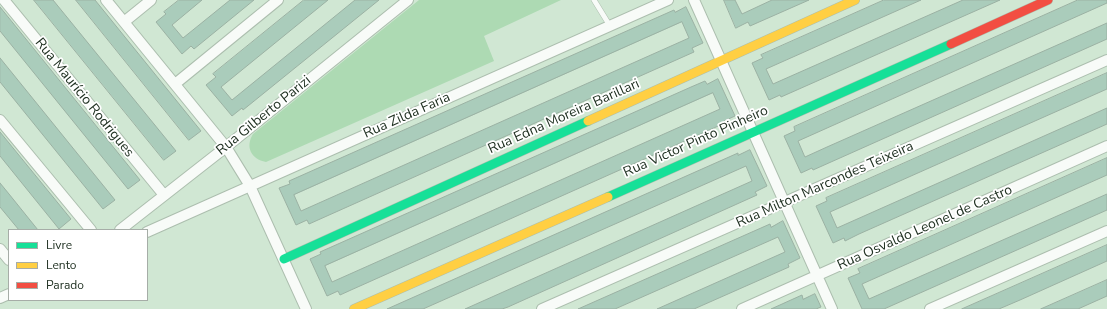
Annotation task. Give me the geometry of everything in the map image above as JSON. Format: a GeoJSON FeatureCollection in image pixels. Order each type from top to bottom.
{"type":"FeatureCollection","features":[{"type":"Feature","properties":{"kind":"street","name":"Rua Maurício Rodrigues"},"geometry":{"type":"LineString","coordinates":[[4,0],[164,195]]}},
{"type":"Feature","properties":{"kind":"street"},"geometry":{"type":"LineString","coordinates":[[106,0],[226,147],[250,186],[306,309]]}},
{"type":"Feature","properties":{"kind":"street"},"geometry":{"type":"LineString","coordinates":[[124,22],[151,0]]}},
{"type":"Feature","properties":{"kind":"street"},"geometry":{"type":"LineString","coordinates":[[175,84],[278,0]]}},
{"type":"Feature","properties":{"kind":"street","name":"Rua Gilberto Parizi"},"geometry":{"type":"LineString","coordinates":[[121,229],[226,147],[408,0]]}},
{"type":"Feature","properties":{"kind":"street","name":"Rua Zilda Faria"},"geometry":{"type":"LineString","coordinates":[[148,232],[668,0]]}},
{"type":"Feature","properties":{"kind":"street"},"geometry":{"type":"LineString","coordinates":[[694,0],[832,309]]}},
{"type":"Feature","properties":{"kind":"street","name":"Rua Edna Moreira Barillari"},"geometry":{"type":"LineString","coordinates":[[284,259],[855,0]]}},
{"type":"Feature","properties":{"kind":"street","name":"Rua Victor Pinto Pinheiro"},"geometry":{"type":"LineString","coordinates":[[354,309],[753,133],[1048,0]]}},
{"type":"Feature","properties":{"kind":"street","name":"Rua Milton Marcondes Teixeira"},"geometry":{"type":"LineString","coordinates":[[542,309],[1107,60]]}},
{"type":"Feature","properties":{"kind":"street"},"geometry":{"type":"LineString","coordinates":[[0,120],[90,229]]}},
{"type":"Feature","properties":{"kind":"street","name":"Rua Osvaldo Leonel de Castro"},"geometry":{"type":"LineString","coordinates":[[742,309],[1107,146]]}},
{"type":"Feature","properties":{"kind":"street"},"geometry":{"type":"LineString","coordinates":[[930,309],[1107,231]]}},
{"type":"Feature","properties":{"kind":"street"},"geometry":{"type":"LineString","coordinates":[[0,249],[8,259]]}},
{"type":"Feature","properties":{"kind":"lane"},"geometry":{"type":"LineString","coordinates":[[594,0],[610,26]]}},
{"type":"Feature","properties":{"kind":"green space"},"geometry":{"type":"Polygon","coordinates":[[[419,0],[561,0],[484,36],[494,61],[266,162],[253,155],[250,148],[250,143],[253,134],[419,0]]]}},
{"type":"Feature","properties":{"kind":"building"},"geometry":{"type":"Polygon","coordinates":[[[34,0],[53,0],[176,151],[164,160],[34,0]]]}},
{"type":"Feature","properties":{"kind":"building"},"geometry":{"type":"Polygon","coordinates":[[[76,0],[95,0],[201,131],[189,140],[76,0]]]}},
{"type":"Feature","properties":{"kind":"building"},"geometry":{"type":"Polygon","coordinates":[[[179,0],[202,0],[172,25],[183,38],[230,0],[254,0],[194,49],[191,46],[182,54],[156,22],[166,14],[164,12],[179,0]]]}},
{"type":"Feature","properties":{"kind":"building"},"geometry":{"type":"Polygon","coordinates":[[[304,0],[328,0],[221,87],[232,100],[355,0],[379,0],[243,110],[242,108],[232,116],[206,85],[216,77],[213,74],[304,0]]]}},
{"type":"Feature","properties":{"kind":"building"},"geometry":{"type":"Polygon","coordinates":[[[724,0],[735,0],[742,14],[772,0],[809,0],[750,26],[748,22],[736,28],[724,0]]]}},
{"type":"Feature","properties":{"kind":"building"},"geometry":{"type":"Polygon","coordinates":[[[884,0],[921,0],[766,69],[773,84],[963,0],[1000,0],[781,97],[780,95],[769,100],[752,63],[763,58],[761,55],[884,0]]]}},
{"type":"Feature","properties":{"kind":"building"},"geometry":{"type":"Polygon","coordinates":[[[1078,0],[1107,0],[1107,3],[798,141],[805,157],[1107,23],[1107,39],[813,170],[812,168],[801,173],[784,136],[795,131],[794,127],[1078,0]]]}},
{"type":"Feature","properties":{"kind":"building"},"geometry":{"type":"Polygon","coordinates":[[[0,7],[140,180],[128,189],[0,31],[0,7]]]}},
{"type":"Feature","properties":{"kind":"building"},"geometry":{"type":"Polygon","coordinates":[[[686,7],[703,43],[692,48],[694,52],[309,224],[307,220],[296,225],[279,188],[290,184],[289,181],[674,10],[675,12],[686,7]],[[682,22],[294,195],[301,211],[689,38],[682,22]]]}},
{"type":"Feature","properties":{"kind":"building"},"geometry":{"type":"Polygon","coordinates":[[[0,58],[115,200],[103,209],[0,82],[0,58]]]}},
{"type":"Feature","properties":{"kind":"building"},"geometry":{"type":"Polygon","coordinates":[[[1107,73],[1107,89],[830,212],[837,228],[1107,108],[1107,124],[845,241],[844,238],[833,243],[816,206],[827,201],[826,198],[1107,73]]]}},
{"type":"Feature","properties":{"kind":"building"},"geometry":{"type":"Polygon","coordinates":[[[718,79],[735,116],[724,121],[725,123],[340,295],[338,291],[327,296],[310,259],[321,254],[320,252],[691,87],[705,81],[707,84],[718,79]],[[713,93],[325,266],[332,282],[720,109],[713,93]]]}},
{"type":"Feature","properties":{"kind":"building"},"geometry":{"type":"Polygon","coordinates":[[[0,132],[71,219],[59,229],[0,156],[0,132]]]}},
{"type":"Feature","properties":{"kind":"building"},"geometry":{"type":"Polygon","coordinates":[[[750,150],[767,186],[755,192],[757,195],[508,307],[502,309],[465,309],[752,181],[746,166],[423,309],[387,309],[738,153],[738,155],[750,150]]]}},
{"type":"Feature","properties":{"kind":"building"},"geometry":{"type":"Polygon","coordinates":[[[1107,158],[1107,175],[862,284],[869,299],[1107,194],[1107,210],[884,309],[862,309],[848,278],[860,273],[858,269],[1107,158]]]}},
{"type":"Feature","properties":{"kind":"building"},"geometry":{"type":"Polygon","coordinates":[[[0,183],[37,229],[18,229],[0,207],[0,183]]]}},
{"type":"Feature","properties":{"kind":"building"},"geometry":{"type":"Polygon","coordinates":[[[783,221],[800,258],[788,264],[789,267],[694,309],[657,309],[785,252],[778,237],[615,309],[578,309],[770,224],[771,227],[783,221]]]}},
{"type":"Feature","properties":{"kind":"building"},"geometry":{"type":"Polygon","coordinates":[[[1107,245],[1107,261],[1020,300],[999,309],[962,309],[1107,245]]]}},
{"type":"Feature","properties":{"kind":"building"},"geometry":{"type":"Polygon","coordinates":[[[1107,280],[1107,296],[1078,309],[1041,309],[1107,280]]]}},
{"type":"Feature","properties":{"kind":"building"},"geometry":{"type":"Polygon","coordinates":[[[815,294],[821,307],[816,309],[771,309],[802,295],[803,299],[815,294]]]}},
{"type":"Feature","properties":{"kind":"traffic: fast"},"geometry":{"type":"LineString","coordinates":[[608,197],[951,44]]}},
{"type":"Feature","properties":{"kind":"traffic: fast"},"geometry":{"type":"LineString","coordinates":[[284,259],[588,121]]}},
{"type":"Feature","properties":{"kind":"traffic: slow"},"geometry":{"type":"LineString","coordinates":[[588,121],[855,0]]}},
{"type":"Feature","properties":{"kind":"traffic: slow"},"geometry":{"type":"LineString","coordinates":[[354,309],[608,197]]}},
{"type":"Feature","properties":{"kind":"traffic: jam"},"geometry":{"type":"LineString","coordinates":[[951,44],[1048,0]]}}]}
